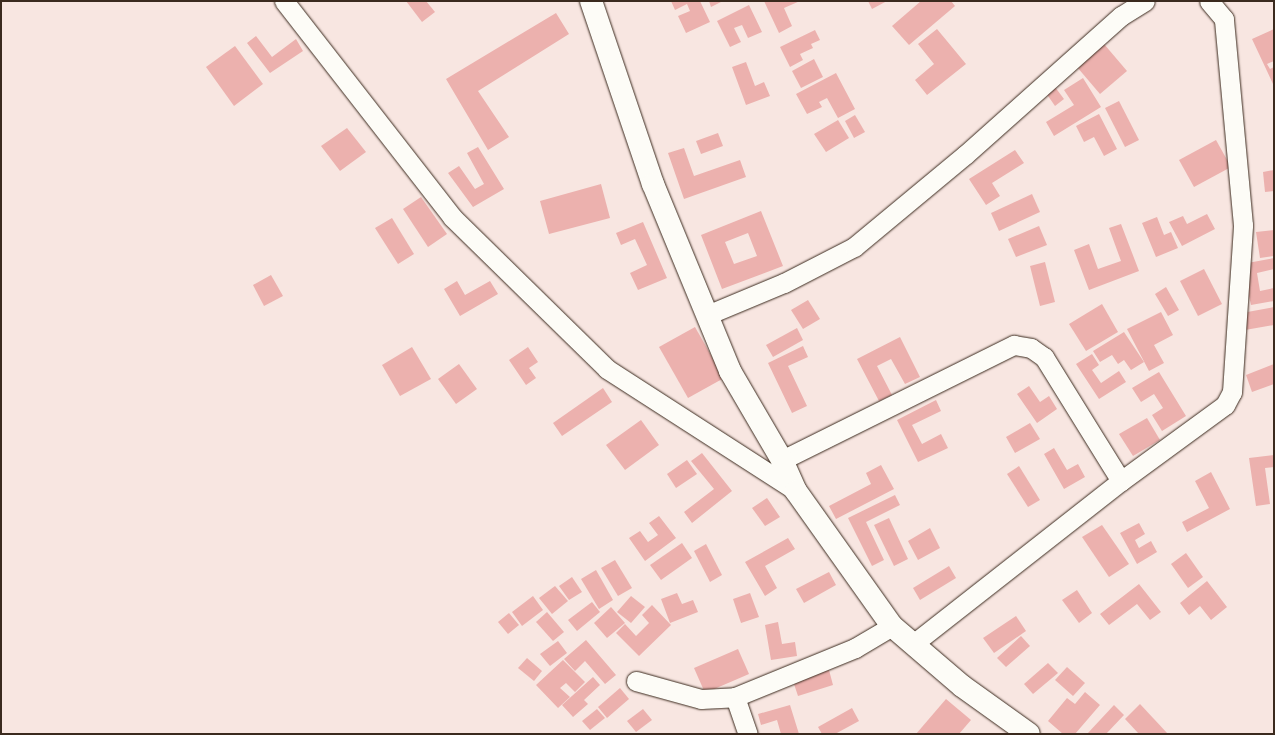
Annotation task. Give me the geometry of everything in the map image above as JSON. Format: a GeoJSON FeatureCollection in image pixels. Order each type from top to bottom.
{"type":"FeatureCollection","features":[{"type":"Feature","properties":{"kind":"street"},"geometry":{"type":"LineString","coordinates":[[284,1],[452,217],[607,369],[796,491]]}},
{"type":"Feature","properties":{"kind":"street"},"geometry":{"type":"LineString","coordinates":[[591,1],[653,184],[730,371],[782,460],[796,491],[892,626],[962,686],[1029,734]]}},
{"type":"Feature","properties":{"kind":"street"},"geometry":{"type":"LineString","coordinates":[[707,315],[784,283],[854,247],[965,155],[1121,16],[1145,1]]}},
{"type":"Feature","properties":{"kind":"street"},"geometry":{"type":"LineString","coordinates":[[913,644],[1121,482],[1225,405],[1232,392],[1243,225],[1224,19],[1209,1]]}},
{"type":"Feature","properties":{"kind":"street"},"geometry":{"type":"LineString","coordinates":[[782,460],[1014,346],[1031,348],[1044,357],[1121,482]]}},
{"type":"Feature","properties":{"kind":"street"},"geometry":{"type":"LineString","coordinates":[[636,681],[701,699],[735,697],[855,648],[892,626]]}},
{"type":"Feature","properties":{"kind":"street"},"geometry":{"type":"LineString","coordinates":[[735,697],[748,734]]}},
{"type":"Feature","properties":{"kind":"building"},"geometry":{"type":"Polygon","coordinates":[[[406,1],[426,1],[435,12],[422,22],[406,1]]]}},
{"type":"Feature","properties":{"kind":"building"},"geometry":{"type":"Polygon","coordinates":[[[671,1],[700,1],[710,22],[686,33],[678,16],[690,11],[687,4],[675,10],[671,1]]]}},
{"type":"Feature","properties":{"kind":"building"},"geometry":{"type":"Polygon","coordinates":[[[709,1],[723,1],[711,7],[709,1]]]}},
{"type":"Feature","properties":{"kind":"building"},"geometry":{"type":"Polygon","coordinates":[[[764,1],[800,1],[784,8],[792,26],[779,33],[764,1]]]}},
{"type":"Feature","properties":{"kind":"building"},"geometry":{"type":"Polygon","coordinates":[[[868,1],[887,1],[872,9],[868,1]]]}},
{"type":"Feature","properties":{"kind":"building"},"geometry":{"type":"Polygon","coordinates":[[[921,1],[951,1],[955,6],[909,45],[892,26],[921,1]]]}},
{"type":"Feature","properties":{"kind":"building"},"geometry":{"type":"Polygon","coordinates":[[[749,5],[762,32],[748,38],[742,25],[734,28],[741,42],[730,47],[717,21],[749,5]]]}},
{"type":"Feature","properties":{"kind":"building"},"geometry":{"type":"Polygon","coordinates":[[[556,13],[569,34],[478,91],[509,137],[488,150],[446,79],[556,13]]]}},
{"type":"Feature","properties":{"kind":"building"},"geometry":{"type":"Polygon","coordinates":[[[937,29],[966,64],[927,95],[915,80],[934,64],[918,44],[937,29]]]}},
{"type":"Feature","properties":{"kind":"building"},"geometry":{"type":"Polygon","coordinates":[[[1274,29],[1274,61],[1267,64],[1270,69],[1274,67],[1273,84],[1252,39],[1274,29]]]}},
{"type":"Feature","properties":{"kind":"building"},"geometry":{"type":"Polygon","coordinates":[[[815,30],[820,40],[811,44],[813,48],[800,54],[803,60],[790,67],[780,47],[815,30]]]}},
{"type":"Feature","properties":{"kind":"building"},"geometry":{"type":"Polygon","coordinates":[[[256,36],[272,57],[296,39],[303,51],[270,73],[247,43],[256,36]]]}},
{"type":"Feature","properties":{"kind":"building"},"geometry":{"type":"Polygon","coordinates":[[[1104,44],[1127,71],[1100,94],[1077,67],[1104,44]]]}},
{"type":"Feature","properties":{"kind":"building"},"geometry":{"type":"Polygon","coordinates":[[[235,46],[263,84],[234,106],[206,67],[235,46]]]}},
{"type":"Feature","properties":{"kind":"building"},"geometry":{"type":"Polygon","coordinates":[[[814,59],[823,77],[801,88],[792,71],[814,59]]]}},
{"type":"Feature","properties":{"kind":"building"},"geometry":{"type":"Polygon","coordinates":[[[746,62],[755,86],[764,82],[770,96],[746,105],[732,67],[746,62]]]}},
{"type":"Feature","properties":{"kind":"building"},"geometry":{"type":"Polygon","coordinates":[[[836,73],[855,109],[838,118],[827,98],[819,102],[822,107],[807,114],[796,94],[836,73]]]}},
{"type":"Feature","properties":{"kind":"building"},"geometry":{"type":"Polygon","coordinates":[[[1083,78],[1101,107],[1054,136],[1046,122],[1074,105],[1064,90],[1083,78]]]}},
{"type":"Feature","properties":{"kind":"building"},"geometry":{"type":"Polygon","coordinates":[[[1055,87],[1064,99],[1055,106],[1046,93],[1055,87]]]}},
{"type":"Feature","properties":{"kind":"building"},"geometry":{"type":"Polygon","coordinates":[[[1119,101],[1139,140],[1125,147],[1105,108],[1119,101]]]}},
{"type":"Feature","properties":{"kind":"building"},"geometry":{"type":"Polygon","coordinates":[[[1099,114],[1117,149],[1104,156],[1094,137],[1084,142],[1076,126],[1099,114]]]}},
{"type":"Feature","properties":{"kind":"building"},"geometry":{"type":"Polygon","coordinates":[[[855,115],[865,132],[854,138],[845,121],[855,115]]]}},
{"type":"Feature","properties":{"kind":"building"},"geometry":{"type":"Polygon","coordinates":[[[838,120],[849,138],[826,152],[814,134],[838,120]]]}},
{"type":"Feature","properties":{"kind":"building"},"geometry":{"type":"Polygon","coordinates":[[[347,128],[366,152],[340,171],[321,146],[347,128]]]}},
{"type":"Feature","properties":{"kind":"building"},"geometry":{"type":"Polygon","coordinates":[[[718,133],[723,146],[701,154],[696,141],[718,133]]]}},
{"type":"Feature","properties":{"kind":"building"},"geometry":{"type":"Polygon","coordinates":[[[1216,140],[1231,167],[1194,187],[1179,160],[1216,140]]]}},
{"type":"Feature","properties":{"kind":"building"},"geometry":{"type":"Polygon","coordinates":[[[478,147],[504,189],[473,207],[448,173],[459,166],[475,189],[484,184],[467,153],[478,147]]]}},
{"type":"Feature","properties":{"kind":"building"},"geometry":{"type":"Polygon","coordinates":[[[684,148],[694,176],[740,160],[746,177],[684,199],[668,153],[684,148]]]}},
{"type":"Feature","properties":{"kind":"building"},"geometry":{"type":"Polygon","coordinates":[[[1015,150],[1024,163],[992,183],[1000,196],[986,205],[969,179],[1015,150]]]}},
{"type":"Feature","properties":{"kind":"building"},"geometry":{"type":"Polygon","coordinates":[[[1274,170],[1274,191],[1265,192],[1263,172],[1274,170]]]}},
{"type":"Feature","properties":{"kind":"building"},"geometry":{"type":"Polygon","coordinates":[[[601,184],[610,218],[549,234],[540,201],[601,184]]]}},
{"type":"Feature","properties":{"kind":"building"},"geometry":{"type":"Polygon","coordinates":[[[1032,194],[1040,212],[999,231],[991,213],[1032,194]]]}},
{"type":"Feature","properties":{"kind":"building"},"geometry":{"type":"Polygon","coordinates":[[[421,197],[447,234],[428,247],[403,209],[421,197]]]}},
{"type":"Feature","properties":{"kind":"building"},"geometry":{"type":"Polygon","coordinates":[[[761,211],[783,266],[722,289],[701,235],[761,211]],[[748,233],[725,242],[734,264],[757,256],[748,233]]]}},
{"type":"Feature","properties":{"kind":"building"},"geometry":{"type":"Polygon","coordinates":[[[1207,214],[1215,229],[1182,246],[1169,222],[1183,216],[1187,224],[1207,214]]]}},
{"type":"Feature","properties":{"kind":"building"},"geometry":{"type":"Polygon","coordinates":[[[1157,217],[1164,235],[1171,232],[1178,248],[1156,257],[1142,223],[1157,217]]]}},
{"type":"Feature","properties":{"kind":"building"},"geometry":{"type":"Polygon","coordinates":[[[392,218],[414,254],[398,264],[375,228],[392,218]]]}},
{"type":"Feature","properties":{"kind":"building"},"geometry":{"type":"Polygon","coordinates":[[[643,222],[667,278],[638,290],[630,273],[647,265],[635,239],[621,245],[616,233],[643,222]]]}},
{"type":"Feature","properties":{"kind":"building"},"geometry":{"type":"Polygon","coordinates":[[[1121,224],[1139,271],[1089,290],[1074,250],[1089,244],[1098,269],[1121,261],[1109,228],[1121,224]]]}},
{"type":"Feature","properties":{"kind":"building"},"geometry":{"type":"Polygon","coordinates":[[[1039,226],[1047,245],[1016,257],[1008,239],[1039,226]]]}},
{"type":"Feature","properties":{"kind":"building"},"geometry":{"type":"Polygon","coordinates":[[[1274,230],[1274,256],[1260,258],[1256,232],[1274,230]]]}},
{"type":"Feature","properties":{"kind":"building"},"geometry":{"type":"Polygon","coordinates":[[[1274,258],[1274,269],[1257,273],[1260,291],[1274,288],[1274,301],[1251,305],[1242,264],[1274,258]]]}},
{"type":"Feature","properties":{"kind":"building"},"geometry":{"type":"Polygon","coordinates":[[[1045,262],[1055,302],[1040,306],[1030,266],[1045,262]]]}},
{"type":"Feature","properties":{"kind":"building"},"geometry":{"type":"Polygon","coordinates":[[[1204,269],[1222,304],[1198,316],[1180,281],[1204,269]]]}},
{"type":"Feature","properties":{"kind":"building"},"geometry":{"type":"Polygon","coordinates":[[[271,275],[283,296],[264,306],[253,285],[271,275]]]}},
{"type":"Feature","properties":{"kind":"building"},"geometry":{"type":"Polygon","coordinates":[[[457,281],[465,295],[490,281],[498,294],[460,316],[444,289],[457,281]]]}},
{"type":"Feature","properties":{"kind":"building"},"geometry":{"type":"Polygon","coordinates":[[[1166,287],[1179,310],[1168,316],[1155,294],[1166,287]]]}},
{"type":"Feature","properties":{"kind":"building"},"geometry":{"type":"Polygon","coordinates":[[[808,300],[820,319],[803,329],[791,310],[808,300]]]}},
{"type":"Feature","properties":{"kind":"building"},"geometry":{"type":"Polygon","coordinates":[[[1102,304],[1118,332],[1086,351],[1069,324],[1102,304]]]}},
{"type":"Feature","properties":{"kind":"building"},"geometry":{"type":"Polygon","coordinates":[[[1274,307],[1274,325],[1245,330],[1242,313],[1274,307]]]}},
{"type":"Feature","properties":{"kind":"building"},"geometry":{"type":"Polygon","coordinates":[[[1161,312],[1173,335],[1154,345],[1164,363],[1149,371],[1127,329],[1161,312]]]}},
{"type":"Feature","properties":{"kind":"building"},"geometry":{"type":"Polygon","coordinates":[[[695,327],[724,378],[688,398],[659,347],[695,327]]]}},
{"type":"Feature","properties":{"kind":"building"},"geometry":{"type":"Polygon","coordinates":[[[797,328],[803,340],[773,357],[766,345],[797,328]]]}},
{"type":"Feature","properties":{"kind":"building"},"geometry":{"type":"Polygon","coordinates":[[[1124,332],[1144,362],[1131,370],[1124,360],[1118,364],[1112,355],[1100,362],[1093,351],[1124,332]]]}},
{"type":"Feature","properties":{"kind":"building"},"geometry":{"type":"Polygon","coordinates":[[[900,337],[920,377],[905,384],[891,359],[877,366],[892,395],[879,401],[857,359],[900,337]]]}},
{"type":"Feature","properties":{"kind":"building"},"geometry":{"type":"Polygon","coordinates":[[[803,346],[808,357],[788,366],[807,406],[792,413],[768,363],[803,346]]]}},
{"type":"Feature","properties":{"kind":"building"},"geometry":{"type":"Polygon","coordinates":[[[412,347],[431,379],[400,396],[382,365],[412,347]]]}},
{"type":"Feature","properties":{"kind":"building"},"geometry":{"type":"Polygon","coordinates":[[[528,347],[538,362],[529,368],[536,378],[526,385],[509,360],[528,347]]]}},
{"type":"Feature","properties":{"kind":"building"},"geometry":{"type":"Polygon","coordinates":[[[1092,354],[1099,365],[1092,370],[1101,383],[1119,371],[1126,382],[1099,399],[1076,364],[1092,354]]]}},
{"type":"Feature","properties":{"kind":"building"},"geometry":{"type":"Polygon","coordinates":[[[459,364],[477,389],[456,404],[438,379],[459,364]]]}},
{"type":"Feature","properties":{"kind":"building"},"geometry":{"type":"Polygon","coordinates":[[[1274,364],[1274,384],[1252,392],[1246,375],[1274,364]]]}},
{"type":"Feature","properties":{"kind":"building"},"geometry":{"type":"Polygon","coordinates":[[[1159,372],[1186,416],[1162,431],[1152,415],[1163,408],[1154,394],[1141,402],[1132,388],[1159,372]]]}},
{"type":"Feature","properties":{"kind":"building"},"geometry":{"type":"Polygon","coordinates":[[[1029,386],[1040,402],[1049,396],[1057,409],[1037,423],[1017,394],[1029,386]]]}},
{"type":"Feature","properties":{"kind":"building"},"geometry":{"type":"Polygon","coordinates":[[[603,388],[612,402],[562,436],[553,423],[603,388]]]}},
{"type":"Feature","properties":{"kind":"building"},"geometry":{"type":"Polygon","coordinates":[[[936,400],[941,411],[912,425],[922,444],[941,434],[948,448],[918,462],[897,420],[936,400]]]}},
{"type":"Feature","properties":{"kind":"building"},"geometry":{"type":"Polygon","coordinates":[[[1147,418],[1160,440],[1133,456],[1119,434],[1147,418]]]}},
{"type":"Feature","properties":{"kind":"building"},"geometry":{"type":"Polygon","coordinates":[[[641,420],[659,445],[625,470],[606,445],[641,420]]]}},
{"type":"Feature","properties":{"kind":"building"},"geometry":{"type":"Polygon","coordinates":[[[1030,423],[1040,439],[1015,453],[1006,437],[1030,423]]]}},
{"type":"Feature","properties":{"kind":"building"},"geometry":{"type":"Polygon","coordinates":[[[1054,448],[1067,470],[1078,464],[1085,477],[1064,489],[1044,454],[1054,448]]]}},
{"type":"Feature","properties":{"kind":"building"},"geometry":{"type":"Polygon","coordinates":[[[702,453],[732,491],[692,523],[684,512],[714,489],[691,461],[702,453]]]}},
{"type":"Feature","properties":{"kind":"building"},"geometry":{"type":"Polygon","coordinates":[[[1274,455],[1274,467],[1265,468],[1270,504],[1256,506],[1249,458],[1274,455]]]}},
{"type":"Feature","properties":{"kind":"building"},"geometry":{"type":"Polygon","coordinates":[[[687,460],[697,474],[676,488],[667,474],[687,460]]]}},
{"type":"Feature","properties":{"kind":"building"},"geometry":{"type":"Polygon","coordinates":[[[881,465],[894,489],[836,519],[829,506],[871,484],[866,473],[881,465]]]}},
{"type":"Feature","properties":{"kind":"building"},"geometry":{"type":"Polygon","coordinates":[[[1019,466],[1040,500],[1028,507],[1007,474],[1019,466]]]}},
{"type":"Feature","properties":{"kind":"building"},"geometry":{"type":"Polygon","coordinates":[[[1211,472],[1230,509],[1187,532],[1182,522],[1209,508],[1195,481],[1211,472]]]}},
{"type":"Feature","properties":{"kind":"building"},"geometry":{"type":"Polygon","coordinates":[[[895,495],[900,505],[866,522],[884,560],[872,566],[848,518],[895,495]]]}},
{"type":"Feature","properties":{"kind":"building"},"geometry":{"type":"Polygon","coordinates":[[[767,498],[780,517],[765,526],[752,508],[767,498]]]}},
{"type":"Feature","properties":{"kind":"building"},"geometry":{"type":"Polygon","coordinates":[[[659,516],[676,538],[645,561],[629,538],[640,531],[648,542],[658,535],[649,523],[659,516]]]}},
{"type":"Feature","properties":{"kind":"building"},"geometry":{"type":"Polygon","coordinates":[[[889,518],[908,559],[894,566],[874,525],[889,518]]]}},
{"type":"Feature","properties":{"kind":"building"},"geometry":{"type":"Polygon","coordinates":[[[1139,523],[1145,534],[1135,540],[1139,548],[1151,541],[1157,552],[1137,564],[1120,533],[1139,523]]]}},
{"type":"Feature","properties":{"kind":"building"},"geometry":{"type":"Polygon","coordinates":[[[1102,525],[1129,564],[1109,577],[1082,537],[1102,525]]]}},
{"type":"Feature","properties":{"kind":"building"},"geometry":{"type":"Polygon","coordinates":[[[930,528],[940,548],[918,560],[908,541],[930,528]]]}},
{"type":"Feature","properties":{"kind":"building"},"geometry":{"type":"Polygon","coordinates":[[[788,538],[795,549],[765,566],[777,588],[765,596],[745,562],[788,538]]]}},
{"type":"Feature","properties":{"kind":"building"},"geometry":{"type":"Polygon","coordinates":[[[682,543],[692,558],[661,580],[650,565],[682,543]]]}},
{"type":"Feature","properties":{"kind":"building"},"geometry":{"type":"Polygon","coordinates":[[[706,544],[722,575],[710,582],[694,551],[706,544]]]}},
{"type":"Feature","properties":{"kind":"building"},"geometry":{"type":"Polygon","coordinates":[[[1186,553],[1203,577],[1188,588],[1171,564],[1186,553]]]}},
{"type":"Feature","properties":{"kind":"building"},"geometry":{"type":"Polygon","coordinates":[[[615,560],[632,588],[618,596],[601,568],[615,560]]]}},
{"type":"Feature","properties":{"kind":"building"},"geometry":{"type":"Polygon","coordinates":[[[949,566],[956,578],[920,600],[913,588],[949,566]]]}},
{"type":"Feature","properties":{"kind":"building"},"geometry":{"type":"Polygon","coordinates":[[[596,570],[613,600],[599,609],[581,579],[596,570]]]}},
{"type":"Feature","properties":{"kind":"building"},"geometry":{"type":"Polygon","coordinates":[[[829,572],[836,585],[804,603],[796,589],[829,572]]]}},
{"type":"Feature","properties":{"kind":"building"},"geometry":{"type":"Polygon","coordinates":[[[572,577],[582,592],[569,600],[559,586],[572,577]]]}},
{"type":"Feature","properties":{"kind":"building"},"geometry":{"type":"Polygon","coordinates":[[[1207,581],[1227,607],[1211,620],[1200,606],[1189,615],[1180,603],[1207,581]]]}},
{"type":"Feature","properties":{"kind":"building"},"geometry":{"type":"Polygon","coordinates":[[[1139,584],[1161,612],[1150,620],[1137,604],[1109,625],[1100,614],[1139,584]]]}},
{"type":"Feature","properties":{"kind":"building"},"geometry":{"type":"Polygon","coordinates":[[[555,586],[568,601],[552,614],[539,598],[555,586]]]}},
{"type":"Feature","properties":{"kind":"building"},"geometry":{"type":"Polygon","coordinates":[[[1077,590],[1092,613],[1079,623],[1062,600],[1077,590]]]}},
{"type":"Feature","properties":{"kind":"building"},"geometry":{"type":"Polygon","coordinates":[[[677,593],[682,604],[693,600],[698,612],[670,623],[661,599],[677,593]]]}},
{"type":"Feature","properties":{"kind":"building"},"geometry":{"type":"Polygon","coordinates":[[[750,593],[759,617],[741,623],[733,599],[750,593]]]}},
{"type":"Feature","properties":{"kind":"building"},"geometry":{"type":"Polygon","coordinates":[[[533,596],[543,610],[522,626],[512,612],[533,596]]]}},
{"type":"Feature","properties":{"kind":"building"},"geometry":{"type":"Polygon","coordinates":[[[631,596],[645,607],[631,623],[617,612],[631,596]]]}},
{"type":"Feature","properties":{"kind":"building"},"geometry":{"type":"Polygon","coordinates":[[[592,602],[600,612],[577,631],[568,620],[592,602]]]}},
{"type":"Feature","properties":{"kind":"building"},"geometry":{"type":"Polygon","coordinates":[[[652,605],[671,625],[639,656],[616,633],[625,624],[636,636],[649,623],[642,615],[652,605]]]}},
{"type":"Feature","properties":{"kind":"building"},"geometry":{"type":"Polygon","coordinates":[[[611,607],[625,623],[607,638],[594,623],[611,607]]]}},
{"type":"Feature","properties":{"kind":"building"},"geometry":{"type":"Polygon","coordinates":[[[547,612],[564,632],[553,641],[536,622],[547,612]]]}},
{"type":"Feature","properties":{"kind":"building"},"geometry":{"type":"Polygon","coordinates":[[[509,613],[519,625],[508,634],[498,622],[509,613]]]}},
{"type":"Feature","properties":{"kind":"building"},"geometry":{"type":"Polygon","coordinates":[[[1016,616],[1026,631],[994,653],[983,638],[1016,616]]]}},
{"type":"Feature","properties":{"kind":"building"},"geometry":{"type":"Polygon","coordinates":[[[778,622],[782,644],[795,642],[797,656],[771,660],[765,625],[778,622]]]}},
{"type":"Feature","properties":{"kind":"building"},"geometry":{"type":"Polygon","coordinates":[[[1021,636],[1030,646],[1006,667],[997,658],[1021,636]]]}},
{"type":"Feature","properties":{"kind":"building"},"geometry":{"type":"Polygon","coordinates":[[[586,640],[616,675],[605,684],[585,661],[575,671],[564,659],[586,640]]]}},
{"type":"Feature","properties":{"kind":"building"},"geometry":{"type":"Polygon","coordinates":[[[558,641],[567,653],[550,666],[540,654],[558,641]]]}},
{"type":"Feature","properties":{"kind":"building"},"geometry":{"type":"Polygon","coordinates":[[[738,649],[749,674],[705,693],[694,668],[738,649]]]}},
{"type":"Feature","properties":{"kind":"building"},"geometry":{"type":"Polygon","coordinates":[[[527,658],[542,671],[534,681],[518,668],[527,658]]]}},
{"type":"Feature","properties":{"kind":"building"},"geometry":{"type":"Polygon","coordinates":[[[563,660],[585,682],[575,692],[566,683],[560,688],[570,697],[558,708],[536,685],[563,660]]]}},
{"type":"Feature","properties":{"kind":"building"},"geometry":{"type":"Polygon","coordinates":[[[1048,663],[1058,673],[1033,694],[1024,684],[1048,663]]]}},
{"type":"Feature","properties":{"kind":"building"},"geometry":{"type":"Polygon","coordinates":[[[1067,667],[1085,683],[1073,696],[1055,680],[1067,667]]]}},
{"type":"Feature","properties":{"kind":"building"},"geometry":{"type":"Polygon","coordinates":[[[829,670],[833,685],[798,696],[793,681],[829,670]]]}},
{"type":"Feature","properties":{"kind":"building"},"geometry":{"type":"Polygon","coordinates":[[[593,677],[600,685],[584,700],[588,704],[573,717],[562,705],[593,677]]]}},
{"type":"Feature","properties":{"kind":"building"},"geometry":{"type":"Polygon","coordinates":[[[620,688],[629,699],[607,718],[598,707],[620,688]]]}},
{"type":"Feature","properties":{"kind":"building"},"geometry":{"type":"Polygon","coordinates":[[[1085,692],[1100,705],[1075,734],[1063,734],[1048,721],[1067,698],[1075,704],[1085,692]]]}},
{"type":"Feature","properties":{"kind":"building"},"geometry":{"type":"Polygon","coordinates":[[[946,699],[971,720],[959,734],[916,734],[946,699]]]}},
{"type":"Feature","properties":{"kind":"building"},"geometry":{"type":"Polygon","coordinates":[[[1140,704],[1168,734],[1139,734],[1125,719],[1140,704]]]}},
{"type":"Feature","properties":{"kind":"building"},"geometry":{"type":"Polygon","coordinates":[[[790,705],[799,734],[781,734],[777,720],[761,725],[758,714],[790,705]]]}},
{"type":"Feature","properties":{"kind":"building"},"geometry":{"type":"Polygon","coordinates":[[[1114,705],[1124,715],[1106,734],[1087,734],[1114,705]]]}},
{"type":"Feature","properties":{"kind":"building"},"geometry":{"type":"Polygon","coordinates":[[[852,708],[859,721],[835,734],[822,734],[818,727],[852,708]]]}},
{"type":"Feature","properties":{"kind":"building"},"geometry":{"type":"Polygon","coordinates":[[[597,709],[605,718],[590,730],[582,721],[597,709]]]}},
{"type":"Feature","properties":{"kind":"building"},"geometry":{"type":"Polygon","coordinates":[[[643,709],[652,720],[636,732],[627,721],[643,709]]]}}]}
